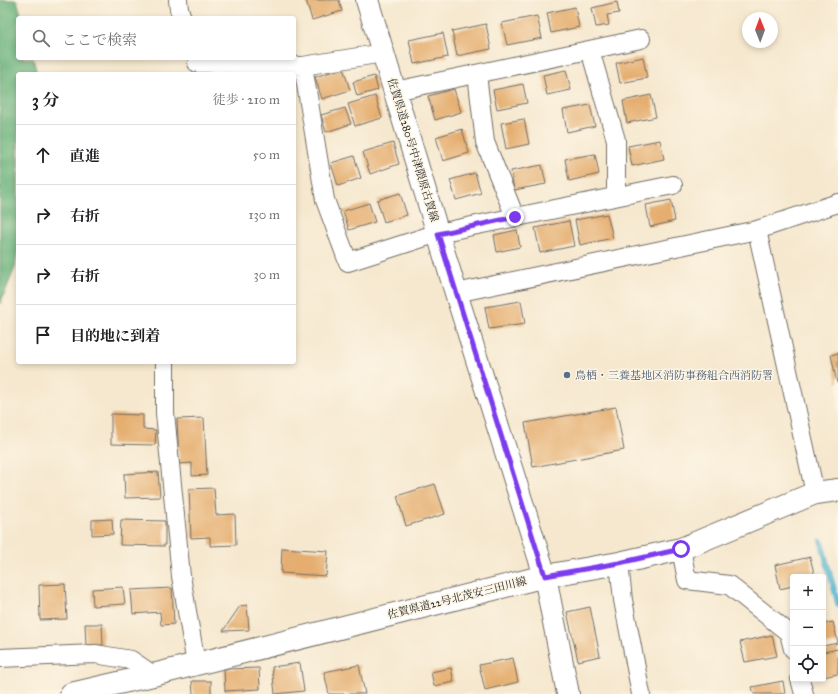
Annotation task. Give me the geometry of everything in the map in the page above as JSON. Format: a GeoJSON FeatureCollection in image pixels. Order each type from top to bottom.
{"type":"FeatureCollection","features":[{"type":"Feature","properties":{"kind":"main road","name":"佐賀県道280号中津隈原古賀線"},"geometry":{"type":"LineString","coordinates":[[367,0],[456,293],[545,576],[568,694]]}},
{"type":"Feature","properties":{"kind":"main road","name":"佐賀県道22号北茂安三田川線"},"geometry":{"type":"LineString","coordinates":[[71,694],[113,689],[153,675],[545,576],[619,563],[681,549],[815,492],[838,490]]}},
{"type":"Feature","properties":{"kind":"street"},"geometry":{"type":"LineString","coordinates":[[395,91],[641,39]]}},
{"type":"Feature","properties":{"kind":"street"},"geometry":{"type":"LineString","coordinates":[[590,50],[616,140],[616,196]]}},
{"type":"Feature","properties":{"kind":"street"},"geometry":{"type":"LineString","coordinates":[[198,65],[303,66],[383,53]]}},
{"type":"Feature","properties":{"kind":"street"},"geometry":{"type":"LineString","coordinates":[[303,66],[325,200],[348,262],[438,234],[673,185]]}},
{"type":"Feature","properties":{"kind":"street"},"geometry":{"type":"LineString","coordinates":[[477,74],[485,142],[515,217]]}},
{"type":"Feature","properties":{"kind":"street"},"geometry":{"type":"LineString","coordinates":[[456,293],[757,230],[838,203]]}},
{"type":"Feature","properties":{"kind":"street"},"geometry":{"type":"LineString","coordinates":[[757,230],[815,492]]}},
{"type":"Feature","properties":{"kind":"street"},"geometry":{"type":"LineString","coordinates":[[165,364],[165,413],[179,560],[196,664]]}},
{"type":"Feature","properties":{"kind":"street"},"geometry":{"type":"LineString","coordinates":[[681,549],[687,580],[729,585],[789,634],[792,646]]}},
{"type":"Feature","properties":{"kind":"street"},"geometry":{"type":"LineString","coordinates":[[619,563],[623,600],[641,694]]}},
{"type":"Feature","properties":{"kind":"street"},"geometry":{"type":"LineString","coordinates":[[0,658],[95,654],[131,660],[153,675]]}},
{"type":"Feature","properties":{"kind":"street"},"geometry":{"type":"LineString","coordinates":[[801,682],[804,694]]}},
{"type":"Feature","properties":{"kind":"green space"},"geometry":{"type":"Polygon","coordinates":[[[0,0],[17,0],[21,16],[16,16],[16,60],[34,60],[36,72],[16,72],[16,261],[15,268],[0,304],[0,0]]]}},
{"type":"Feature","properties":{"kind":"building"},"geometry":{"type":"Polygon","coordinates":[[[306,0],[339,0],[342,11],[312,20],[306,0]]]}},
{"type":"Feature","properties":{"kind":"building"},"geometry":{"type":"Polygon","coordinates":[[[617,2],[619,13],[607,15],[609,25],[596,27],[592,8],[617,2]]]}},
{"type":"Feature","properties":{"kind":"building"},"geometry":{"type":"Polygon","coordinates":[[[575,7],[579,27],[551,33],[547,13],[575,7]]]}},
{"type":"Feature","properties":{"kind":"building"},"geometry":{"type":"Polygon","coordinates":[[[537,16],[542,38],[507,45],[502,23],[537,16]]]}},
{"type":"Feature","properties":{"kind":"building"},"geometry":{"type":"Polygon","coordinates":[[[486,24],[491,49],[457,56],[452,31],[486,24]]]}},
{"type":"Feature","properties":{"kind":"building"},"geometry":{"type":"Polygon","coordinates":[[[443,33],[448,57],[414,64],[409,40],[443,33]]]}},
{"type":"Feature","properties":{"kind":"building"},"geometry":{"type":"Polygon","coordinates":[[[643,57],[647,78],[620,83],[616,63],[643,57]]]}},
{"type":"Feature","properties":{"kind":"building"},"geometry":{"type":"Polygon","coordinates":[[[343,68],[350,90],[322,99],[315,77],[343,68]]]}},
{"type":"Feature","properties":{"kind":"building"},"geometry":{"type":"Polygon","coordinates":[[[224,70],[239,71],[239,72],[224,72],[224,70]]]}},
{"type":"Feature","properties":{"kind":"building"},"geometry":{"type":"Polygon","coordinates":[[[566,70],[571,90],[547,95],[543,75],[566,70]]]}},
{"type":"Feature","properties":{"kind":"building"},"geometry":{"type":"Polygon","coordinates":[[[374,76],[378,90],[357,96],[353,82],[374,76]]]}},
{"type":"Feature","properties":{"kind":"building"},"geometry":{"type":"Polygon","coordinates":[[[523,84],[527,103],[497,109],[493,90],[523,84]]]}},
{"type":"Feature","properties":{"kind":"building"},"geometry":{"type":"Polygon","coordinates":[[[454,89],[461,112],[435,120],[428,96],[454,89]]]}},
{"type":"Feature","properties":{"kind":"building"},"geometry":{"type":"Polygon","coordinates":[[[651,95],[656,117],[627,123],[623,101],[651,95]]]}},
{"type":"Feature","properties":{"kind":"building"},"geometry":{"type":"Polygon","coordinates":[[[375,96],[382,118],[355,126],[348,104],[375,96]]]}},
{"type":"Feature","properties":{"kind":"building"},"geometry":{"type":"Polygon","coordinates":[[[590,105],[595,126],[567,132],[563,110],[590,105]]]}},
{"type":"Feature","properties":{"kind":"building"},"geometry":{"type":"Polygon","coordinates":[[[345,108],[351,124],[326,132],[321,115],[345,108]]]}},
{"type":"Feature","properties":{"kind":"building"},"geometry":{"type":"Polygon","coordinates":[[[524,119],[529,144],[506,149],[501,123],[524,119]]]}},
{"type":"Feature","properties":{"kind":"building"},"geometry":{"type":"Polygon","coordinates":[[[462,129],[469,153],[443,161],[436,137],[462,129]]]}},
{"type":"Feature","properties":{"kind":"building"},"geometry":{"type":"Polygon","coordinates":[[[660,140],[664,159],[632,166],[628,146],[660,140]]]}},
{"type":"Feature","properties":{"kind":"building"},"geometry":{"type":"Polygon","coordinates":[[[393,143],[399,164],[370,174],[363,152],[393,143]]]}},
{"type":"Feature","properties":{"kind":"building"},"geometry":{"type":"Polygon","coordinates":[[[595,154],[599,174],[569,181],[565,159],[595,154]]]}},
{"type":"Feature","properties":{"kind":"building"},"geometry":{"type":"Polygon","coordinates":[[[354,156],[361,178],[338,186],[331,163],[354,156]]]}},
{"type":"Feature","properties":{"kind":"building"},"geometry":{"type":"Polygon","coordinates":[[[542,165],[546,184],[514,190],[511,171],[542,165]]]}},
{"type":"Feature","properties":{"kind":"building"},"geometry":{"type":"Polygon","coordinates":[[[475,173],[481,193],[456,200],[450,180],[475,173]]]}},
{"type":"Feature","properties":{"kind":"building"},"geometry":{"type":"Polygon","coordinates":[[[400,193],[407,215],[384,222],[377,200],[400,193]]]}},
{"type":"Feature","properties":{"kind":"building"},"geometry":{"type":"Polygon","coordinates":[[[671,200],[675,221],[650,227],[646,205],[671,200]]]}},
{"type":"Feature","properties":{"kind":"building"},"geometry":{"type":"Polygon","coordinates":[[[369,203],[375,222],[349,230],[343,211],[369,203]]]}},
{"type":"Feature","properties":{"kind":"building"},"geometry":{"type":"Polygon","coordinates":[[[607,214],[613,238],[580,245],[575,220],[607,214]]]}},
{"type":"Feature","properties":{"kind":"building"},"geometry":{"type":"Polygon","coordinates":[[[569,221],[574,246],[540,253],[535,228],[569,221]]]}},
{"type":"Feature","properties":{"kind":"building"},"geometry":{"type":"Polygon","coordinates":[[[517,230],[520,247],[497,252],[494,235],[517,230]]]}},
{"type":"Feature","properties":{"kind":"building"},"geometry":{"type":"Polygon","coordinates":[[[521,301],[525,324],[489,329],[485,307],[521,301]]]}},
{"type":"Feature","properties":{"kind":"building"},"geometry":{"type":"Polygon","coordinates":[[[838,353],[838,383],[837,383],[831,355],[838,353]]]}},
{"type":"Feature","properties":{"kind":"building"},"geometry":{"type":"Polygon","coordinates":[[[616,407],[624,450],[533,467],[525,423],[616,407]]]}},
{"type":"Feature","properties":{"kind":"building"},"geometry":{"type":"Polygon","coordinates":[[[111,414],[143,415],[143,429],[156,430],[155,445],[111,444],[111,414]]]}},
{"type":"Feature","properties":{"kind":"building"},"geometry":{"type":"Polygon","coordinates":[[[204,418],[207,475],[192,476],[192,463],[179,464],[177,419],[204,418]]]}},
{"type":"Feature","properties":{"kind":"building"},"geometry":{"type":"Polygon","coordinates":[[[158,472],[160,497],[125,498],[124,474],[158,472]]]}},
{"type":"Feature","properties":{"kind":"building"},"geometry":{"type":"Polygon","coordinates":[[[435,484],[445,514],[406,526],[397,496],[435,484]]]}},
{"type":"Feature","properties":{"kind":"building"},"geometry":{"type":"Polygon","coordinates":[[[214,488],[216,515],[235,514],[236,545],[210,546],[210,537],[191,538],[189,489],[214,488]]]}},
{"type":"Feature","properties":{"kind":"building"},"geometry":{"type":"Polygon","coordinates":[[[112,519],[113,534],[92,535],[92,520],[112,519]]]}},
{"type":"Feature","properties":{"kind":"building"},"geometry":{"type":"Polygon","coordinates":[[[121,520],[165,521],[165,546],[120,545],[121,520]]]}},
{"type":"Feature","properties":{"kind":"building"},"geometry":{"type":"Polygon","coordinates":[[[282,548],[328,551],[326,576],[281,573],[282,548]]]}},
{"type":"Feature","properties":{"kind":"building"},"geometry":{"type":"Polygon","coordinates":[[[810,557],[814,574],[790,574],[790,587],[780,589],[775,565],[810,557]]]}},
{"type":"Feature","properties":{"kind":"building"},"geometry":{"type":"Polygon","coordinates":[[[65,584],[67,619],[40,620],[39,585],[65,584]]]}},
{"type":"Feature","properties":{"kind":"building"},"geometry":{"type":"Polygon","coordinates":[[[123,587],[125,604],[93,606],[92,589],[123,587]]]}},
{"type":"Feature","properties":{"kind":"building"},"geometry":{"type":"Polygon","coordinates":[[[172,588],[174,624],[161,625],[160,612],[133,614],[131,590],[172,588]]]}},
{"type":"Feature","properties":{"kind":"building"},"geometry":{"type":"Polygon","coordinates":[[[247,605],[249,630],[223,631],[240,606],[247,605]]]}},
{"type":"Feature","properties":{"kind":"building"},"geometry":{"type":"Polygon","coordinates":[[[590,607],[600,656],[578,661],[567,612],[590,607]]]}},
{"type":"Feature","properties":{"kind":"building"},"geometry":{"type":"Polygon","coordinates":[[[833,622],[838,643],[826,645],[826,623],[833,622]]]}},
{"type":"Feature","properties":{"kind":"building"},"geometry":{"type":"Polygon","coordinates":[[[85,624],[102,624],[103,645],[86,645],[85,624]]]}},
{"type":"Feature","properties":{"kind":"building"},"geometry":{"type":"Polygon","coordinates":[[[772,635],[777,656],[745,662],[740,642],[772,635]]]}},
{"type":"Feature","properties":{"kind":"building"},"geometry":{"type":"Polygon","coordinates":[[[838,649],[838,674],[826,676],[826,651],[838,649]]]}},
{"type":"Feature","properties":{"kind":"building"},"geometry":{"type":"Polygon","coordinates":[[[513,658],[518,682],[485,690],[479,665],[513,658]]]}},
{"type":"Feature","properties":{"kind":"building"},"geometry":{"type":"Polygon","coordinates":[[[300,663],[304,691],[275,694],[272,667],[300,663]]]}},
{"type":"Feature","properties":{"kind":"building"},"geometry":{"type":"Polygon","coordinates":[[[359,665],[365,694],[329,694],[324,672],[359,665]]]}},
{"type":"Feature","properties":{"kind":"building"},"geometry":{"type":"Polygon","coordinates":[[[259,668],[260,689],[225,691],[224,669],[259,668]]]}},
{"type":"Feature","properties":{"kind":"building"},"geometry":{"type":"Polygon","coordinates":[[[451,668],[454,682],[434,686],[431,672],[451,668]]]}},
{"type":"Feature","properties":{"kind":"building"},"geometry":{"type":"Polygon","coordinates":[[[192,681],[211,681],[211,694],[193,694],[192,681]]]}},
{"type":"Feature","properties":{"kind":"building"},"geometry":{"type":"Polygon","coordinates":[[[783,681],[785,694],[754,694],[752,687],[783,681]]]}},
{"type":"Feature","properties":{"kind":"waterway"},"geometry":{"type":"LineString","coordinates":[[821,541],[838,604]]}},
{"type":"Feature","properties":{"kind":"place","name":"鳥栖・三養基地区消防事務組合西消防署"},"geometry":{"type":"Point","coordinates":[567,375]}},
{"type":"Feature","properties":{"kind":"route"},"geometry":{"type":"LineString","coordinates":[[515,217],[438,234],[545,576],[619,563],[681,549]]}}]}
